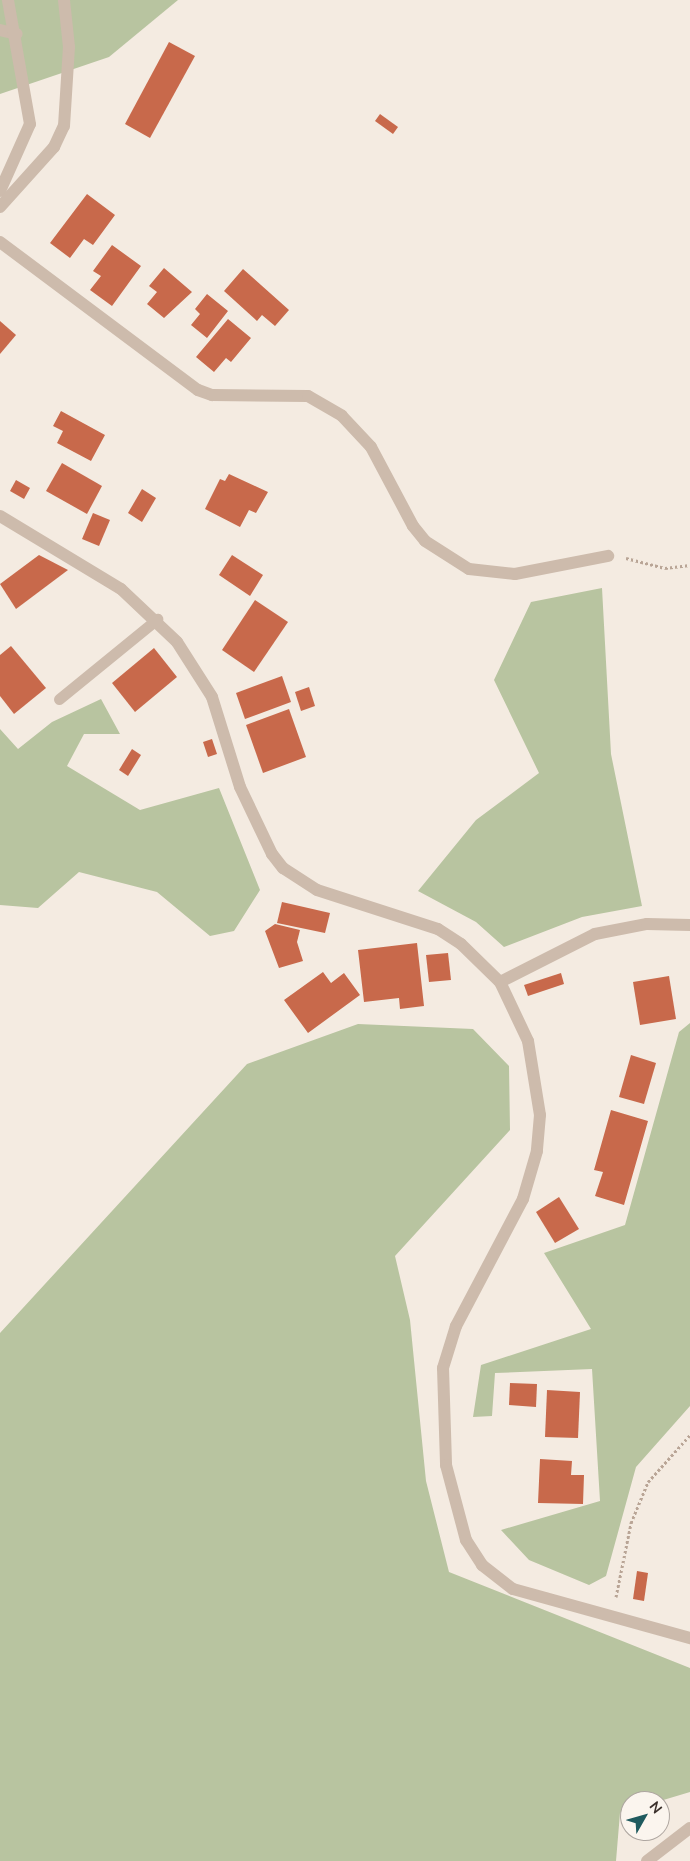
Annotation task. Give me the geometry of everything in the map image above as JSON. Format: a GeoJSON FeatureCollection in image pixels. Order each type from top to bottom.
{"type":"FeatureCollection","features":[{"type":"Feature","properties":{"kind":"street"},"geometry":{"type":"LineString","coordinates":[[1,198],[30,124],[17,34],[8,0]]}},
{"type":"Feature","properties":{"kind":"street"},"geometry":{"type":"LineString","coordinates":[[1,198],[54,147],[64,126],[68,47],[64,0]]}},
{"type":"Feature","properties":{"kind":"street"},"geometry":{"type":"LineString","coordinates":[[0,30],[17,34]]}},
{"type":"Feature","properties":{"kind":"street"},"geometry":{"type":"LineString","coordinates":[[0,242],[198,390],[212,395],[308,396],[342,416],[371,447],[412,526],[425,541],[468,569],[515,574],[608,556]]}},
{"type":"Feature","properties":{"kind":"street"},"geometry":{"type":"LineString","coordinates":[[0,516],[121,589],[157,619],[200,673],[240,787],[272,854],[283,868],[317,890],[438,929],[461,944],[500,982],[514,1006],[536,1074],[540,1115],[537,1151],[523,1199],[456,1326],[443,1368],[446,1465],[466,1540],[492,1575],[513,1589],[612,1620],[690,1638]]}},
{"type":"Feature","properties":{"kind":"street"},"geometry":{"type":"LineString","coordinates":[[500,982],[595,934],[647,924],[690,925]]}},
{"type":"Feature","properties":{"kind":"street"},"geometry":{"type":"LineString","coordinates":[[647,1861],[690,1828]]}},
{"type":"Feature","properties":{"kind":"lane"},"geometry":{"type":"LineString","coordinates":[[59,699],[157,619]]}},
{"type":"Feature","properties":{"kind":"path"},"geometry":{"type":"LineString","coordinates":[[608,556],[665,568],[690,566]]}},
{"type":"Feature","properties":{"kind":"path"},"geometry":{"type":"LineString","coordinates":[[612,1620],[631,1523],[644,1490],[690,1435]]}},
{"type":"Feature","properties":{"kind":"green space"},"geometry":{"type":"Polygon","coordinates":[[[0,0],[178,0],[109,57],[0,94],[0,0]]]}},
{"type":"Feature","properties":{"kind":"green space"},"geometry":{"type":"Polygon","coordinates":[[[602,588],[611,754],[642,906],[582,917],[504,947],[476,922],[418,891],[476,820],[539,773],[494,680],[531,602],[602,588]]]}},
{"type":"Feature","properties":{"kind":"green space"},"geometry":{"type":"Polygon","coordinates":[[[101,699],[120,734],[84,734],[67,766],[140,810],[219,788],[260,890],[234,931],[210,936],[157,892],[79,872],[38,908],[0,905],[0,729],[18,749],[52,722],[101,699]]]}},
{"type":"Feature","properties":{"kind":"green space"},"geometry":{"type":"Polygon","coordinates":[[[690,1023],[690,1406],[636,1467],[606,1576],[589,1585],[529,1560],[501,1530],[600,1501],[592,1369],[495,1373],[492,1416],[473,1417],[481,1365],[591,1329],[544,1253],[625,1225],[679,1032],[690,1023]]]}},
{"type":"Feature","properties":{"kind":"green space"},"geometry":{"type":"Polygon","coordinates":[[[358,1024],[473,1029],[509,1066],[510,1130],[395,1256],[410,1320],[426,1481],[449,1572],[690,1668],[690,1792],[670,1798],[670,1791],[620,1791],[616,1861],[0,1861],[0,1333],[247,1064],[358,1024]]]}},
{"type":"Feature","properties":{"kind":"building"},"geometry":{"type":"Polygon","coordinates":[[[169,42],[195,56],[150,138],[125,124],[169,42]]]}},
{"type":"Feature","properties":{"kind":"building"},"geometry":{"type":"Polygon","coordinates":[[[380,114],[398,127],[393,134],[375,121],[380,114]]]}},
{"type":"Feature","properties":{"kind":"building"},"geometry":{"type":"Polygon","coordinates":[[[87,194],[115,215],[93,245],[84,239],[70,258],[50,243],[87,194]]]}},
{"type":"Feature","properties":{"kind":"building"},"geometry":{"type":"Polygon","coordinates":[[[112,245],[141,266],[112,306],[90,290],[101,276],[93,271],[112,245]]]}},
{"type":"Feature","properties":{"kind":"building"},"geometry":{"type":"Polygon","coordinates":[[[164,268],[192,292],[164,318],[147,304],[157,292],[149,286],[164,268]]]}},
{"type":"Feature","properties":{"kind":"building"},"geometry":{"type":"Polygon","coordinates":[[[243,269],[289,310],[275,326],[262,315],[257,321],[224,291],[243,269]]]}},
{"type":"Feature","properties":{"kind":"building"},"geometry":{"type":"Polygon","coordinates":[[[207,294],[228,311],[207,338],[191,325],[200,314],[195,309],[207,294]]]}},
{"type":"Feature","properties":{"kind":"building"},"geometry":{"type":"Polygon","coordinates":[[[228,319],[251,338],[231,362],[226,358],[214,372],[196,357],[228,319]]]}},
{"type":"Feature","properties":{"kind":"building"},"geometry":{"type":"Polygon","coordinates":[[[0,321],[16,335],[0,354],[0,321]]]}},
{"type":"Feature","properties":{"kind":"building"},"geometry":{"type":"Polygon","coordinates":[[[61,411],[105,435],[91,461],[57,443],[63,431],[53,426],[61,411]]]}},
{"type":"Feature","properties":{"kind":"building"},"geometry":{"type":"Polygon","coordinates":[[[62,463],[102,486],[87,514],[46,491],[62,463]]]}},
{"type":"Feature","properties":{"kind":"building"},"geometry":{"type":"Polygon","coordinates":[[[229,474],[268,492],[256,513],[249,510],[240,527],[205,509],[220,479],[225,481],[229,474]]]}},
{"type":"Feature","properties":{"kind":"building"},"geometry":{"type":"Polygon","coordinates":[[[16,480],[30,488],[24,499],[10,491],[16,480]]]}},
{"type":"Feature","properties":{"kind":"building"},"geometry":{"type":"Polygon","coordinates":[[[142,489],[156,498],[142,522],[128,513],[142,489]]]}},
{"type":"Feature","properties":{"kind":"building"},"geometry":{"type":"Polygon","coordinates":[[[93,513],[110,520],[99,546],[82,539],[93,513]]]}},
{"type":"Feature","properties":{"kind":"building"},"geometry":{"type":"Polygon","coordinates":[[[39,555],[68,570],[16,609],[0,584],[39,555]]]}},
{"type":"Feature","properties":{"kind":"building"},"geometry":{"type":"Polygon","coordinates":[[[232,555],[263,575],[250,596],[219,575],[232,555]]]}},
{"type":"Feature","properties":{"kind":"building"},"geometry":{"type":"Polygon","coordinates":[[[255,600],[288,622],[254,672],[222,650],[255,600]]]}},
{"type":"Feature","properties":{"kind":"building"},"geometry":{"type":"Polygon","coordinates":[[[11,646],[46,688],[14,714],[0,696],[0,655],[11,646]]]}},
{"type":"Feature","properties":{"kind":"building"},"geometry":{"type":"Polygon","coordinates":[[[154,648],[177,677],[135,712],[112,683],[154,648]]]}},
{"type":"Feature","properties":{"kind":"building"},"geometry":{"type":"Polygon","coordinates":[[[282,676],[291,702],[245,719],[236,693],[282,676]]]}},
{"type":"Feature","properties":{"kind":"building"},"geometry":{"type":"Polygon","coordinates":[[[309,687],[315,706],[301,711],[295,692],[309,687]]]}},
{"type":"Feature","properties":{"kind":"building"},"geometry":{"type":"Polygon","coordinates":[[[289,709],[306,757],[263,773],[246,725],[289,709]]]}},
{"type":"Feature","properties":{"kind":"building"},"geometry":{"type":"Polygon","coordinates":[[[212,739],[217,754],[208,757],[203,742],[212,739]]]}},
{"type":"Feature","properties":{"kind":"building"},"geometry":{"type":"Polygon","coordinates":[[[132,749],[141,755],[128,776],[119,770],[132,749]]]}},
{"type":"Feature","properties":{"kind":"building"},"geometry":{"type":"Polygon","coordinates":[[[282,902],[330,913],[325,933],[277,923],[282,902]]]}},
{"type":"Feature","properties":{"kind":"building"},"geometry":{"type":"Polygon","coordinates":[[[275,924],[300,930],[297,942],[303,961],[279,968],[265,931],[275,924]]]}},
{"type":"Feature","properties":{"kind":"building"},"geometry":{"type":"Polygon","coordinates":[[[417,943],[424,1006],[400,1009],[399,998],[364,1002],[358,950],[417,943]]]}},
{"type":"Feature","properties":{"kind":"building"},"geometry":{"type":"Polygon","coordinates":[[[448,953],[451,980],[429,982],[426,955],[448,953]]]}},
{"type":"Feature","properties":{"kind":"building"},"geometry":{"type":"Polygon","coordinates":[[[323,972],[331,983],[344,973],[360,995],[308,1033],[284,1000],[323,972]]]}},
{"type":"Feature","properties":{"kind":"building"},"geometry":{"type":"Polygon","coordinates":[[[561,973],[564,984],[528,996],[524,985],[561,973]]]}},
{"type":"Feature","properties":{"kind":"building"},"geometry":{"type":"Polygon","coordinates":[[[669,976],[676,1019],[640,1025],[633,982],[669,976]]]}},
{"type":"Feature","properties":{"kind":"building"},"geometry":{"type":"Polygon","coordinates":[[[631,1055],[656,1063],[644,1104],[619,1097],[631,1055]]]}},
{"type":"Feature","properties":{"kind":"building"},"geometry":{"type":"Polygon","coordinates":[[[611,1110],[648,1121],[624,1205],[595,1196],[603,1172],[594,1170],[611,1110]]]}},
{"type":"Feature","properties":{"kind":"building"},"geometry":{"type":"Polygon","coordinates":[[[559,1197],[579,1229],[555,1243],[536,1212],[559,1197]]]}},
{"type":"Feature","properties":{"kind":"building"},"geometry":{"type":"Polygon","coordinates":[[[510,1383],[537,1384],[536,1407],[509,1405],[510,1383]]]}},
{"type":"Feature","properties":{"kind":"building"},"geometry":{"type":"Polygon","coordinates":[[[547,1390],[580,1392],[578,1438],[545,1437],[547,1390]]]}},
{"type":"Feature","properties":{"kind":"building"},"geometry":{"type":"Polygon","coordinates":[[[540,1459],[572,1461],[571,1475],[584,1475],[583,1504],[538,1503],[540,1459]]]}},
{"type":"Feature","properties":{"kind":"building"},"geometry":{"type":"Polygon","coordinates":[[[637,1571],[648,1573],[644,1601],[633,1599],[637,1571]]]}}]}
